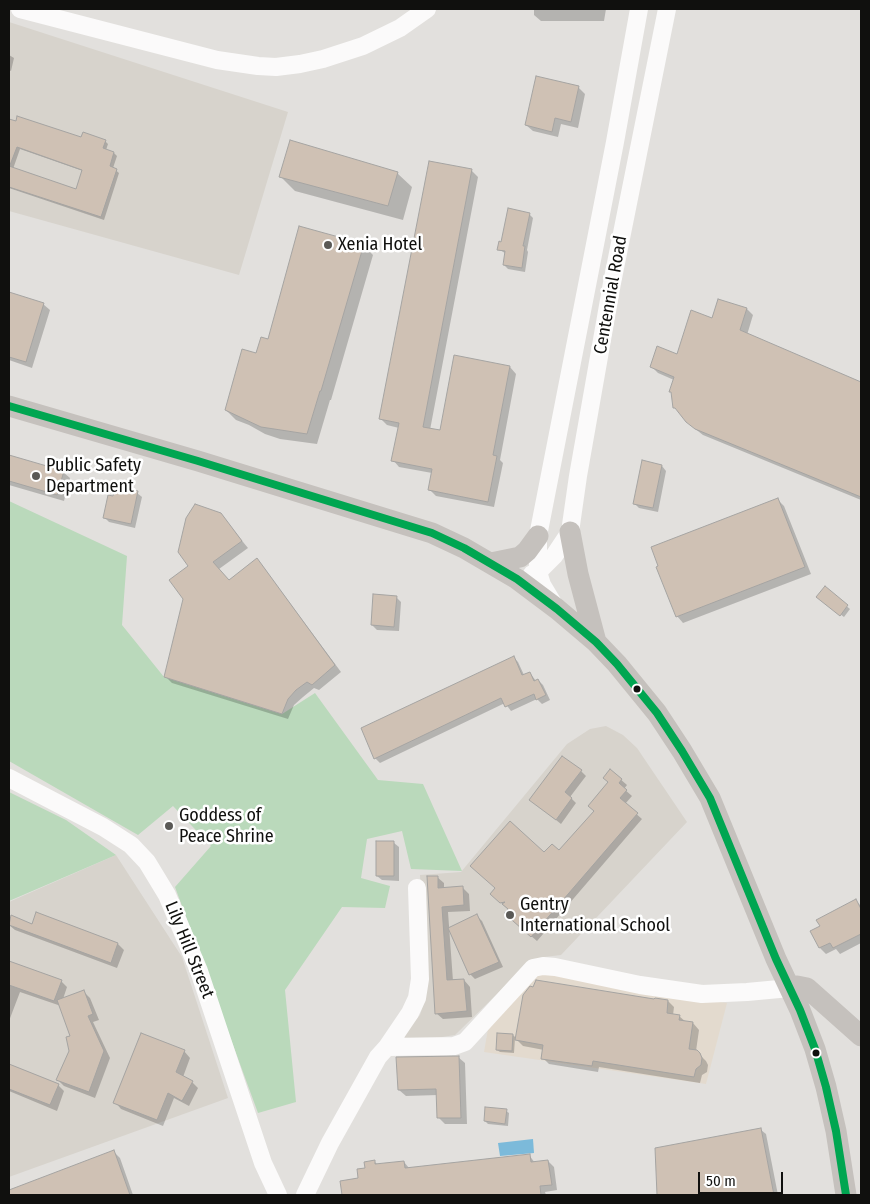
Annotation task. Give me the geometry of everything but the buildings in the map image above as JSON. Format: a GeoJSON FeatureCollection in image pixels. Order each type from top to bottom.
{"type":"FeatureCollection","features":[{"type":"Feature","properties":{"kind":"main road"},"geometry":{"type":"LineString","coordinates":[[9,406],[198,461],[417,528],[447,539],[517,579],[596,642],[617,664],[657,713],[710,798],[776,959],[808,1029],[826,1087],[840,1154],[846,1195]]}},
{"type":"Feature","properties":{"kind":"main road"},"geometry":{"type":"LineString","coordinates":[[570,532],[578,574],[596,642]]}},
{"type":"Feature","properties":{"kind":"main road"},"geometry":{"type":"LineString","coordinates":[[491,563],[520,557],[538,536]]}},
{"type":"Feature","properties":{"kind":"main road"},"geometry":{"type":"LineString","coordinates":[[790,988],[797,986],[807,988],[861,1036]]}},
{"type":"Feature","properties":{"kind":"street"},"geometry":{"type":"LineString","coordinates":[[20,9],[217,60],[276,67],[324,59],[363,46],[400,28],[427,9]]}},
{"type":"Feature","properties":{"kind":"street","name":"Centennial Road"},"geometry":{"type":"LineString","coordinates":[[556,609],[542,585],[538,572],[538,536],[639,9]]}},
{"type":"Feature","properties":{"kind":"street","name":"Centennial Road"},"geometry":{"type":"LineString","coordinates":[[517,579],[538,572],[554,556],[570,532],[612,284],[667,9]]}},
{"type":"Feature","properties":{"kind":"street","name":"Lily Hill Street"},"geometry":{"type":"LineString","coordinates":[[9,778],[103,827],[131,845],[147,862],[167,895],[199,971],[263,1163],[278,1195]]}},
{"type":"Feature","properties":{"kind":"street"},"geometry":{"type":"LineString","coordinates":[[306,1195],[340,1125],[378,1056],[387,1048],[410,1013],[417,998],[420,979],[417,888]]}},
{"type":"Feature","properties":{"kind":"street"},"geometry":{"type":"LineString","coordinates":[[387,1048],[454,1046],[465,1042],[527,973],[533,968],[544,966],[640,986],[695,993],[747,992],[790,988]]}},
{"type":"Feature","properties":{"kind":"shaded area"},"geometry":{"type":"Polygon","coordinates":[[[9,22],[288,112],[239,275],[9,211],[9,22]]]}},
{"type":"Feature","properties":{"kind":"shaded area","name":"Gentry International School"},"geometry":{"type":"Polygon","coordinates":[[[606,726],[623,735],[637,748],[687,822],[561,955],[544,957],[530,962],[455,1035],[423,1040],[406,1039],[402,1034],[420,1015],[425,999],[420,875],[461,872],[567,744],[590,729],[606,726]]]}},
{"type":"Feature","properties":{"kind":"shaded area"},"geometry":{"type":"Polygon","coordinates":[[[116,855],[182,957],[228,1098],[9,1177],[9,902],[116,855]]]}},
{"type":"Feature","properties":{"kind":"shaded area"},"geometry":{"type":"Polygon","coordinates":[[[538,972],[727,1003],[706,1084],[484,1052],[488,1029],[538,972]]]}},
{"type":"Feature","properties":{"kind":"green space"},"geometry":{"type":"Polygon","coordinates":[[[9,501],[127,556],[122,625],[164,677],[282,714],[315,693],[378,780],[423,784],[462,871],[411,869],[402,831],[367,839],[361,878],[390,886],[385,908],[342,907],[285,990],[296,1102],[258,1113],[175,887],[211,846],[173,806],[138,835],[9,761],[9,501]]]}},
{"type":"Feature","properties":{"kind":"green space"},"geometry":{"type":"Polygon","coordinates":[[[9,792],[66,820],[116,855],[9,901],[9,792]]]}},
{"type":"Feature","properties":{"kind":"water"},"geometry":{"type":"Polygon","coordinates":[[[533,1139],[534,1153],[500,1156],[498,1143],[533,1139]]]}},
{"type":"Feature","properties":{"kind":"transit line"},"geometry":{"type":"LineString","coordinates":[[9,406],[198,461],[432,533],[464,548],[517,579],[596,642],[617,664],[657,713],[710,798],[815,1049],[836,1131],[846,1195]]}},
{"type":"Feature","properties":{"kind":"place","name":"Xenia Hotel"},"geometry":{"type":"Point","coordinates":[328,245]}},
{"type":"Feature","properties":{"kind":"place","name":"Public Safety Department"},"geometry":{"type":"Point","coordinates":[36,476]}},
{"type":"Feature","properties":{"kind":"place","name":"Goddess of Peace Shrine"},"geometry":{"type":"Point","coordinates":[169,826]}},
{"type":"Feature","properties":{"kind":"place","name":"Gentry International School"},"geometry":{"type":"Point","coordinates":[510,915]}}]}
